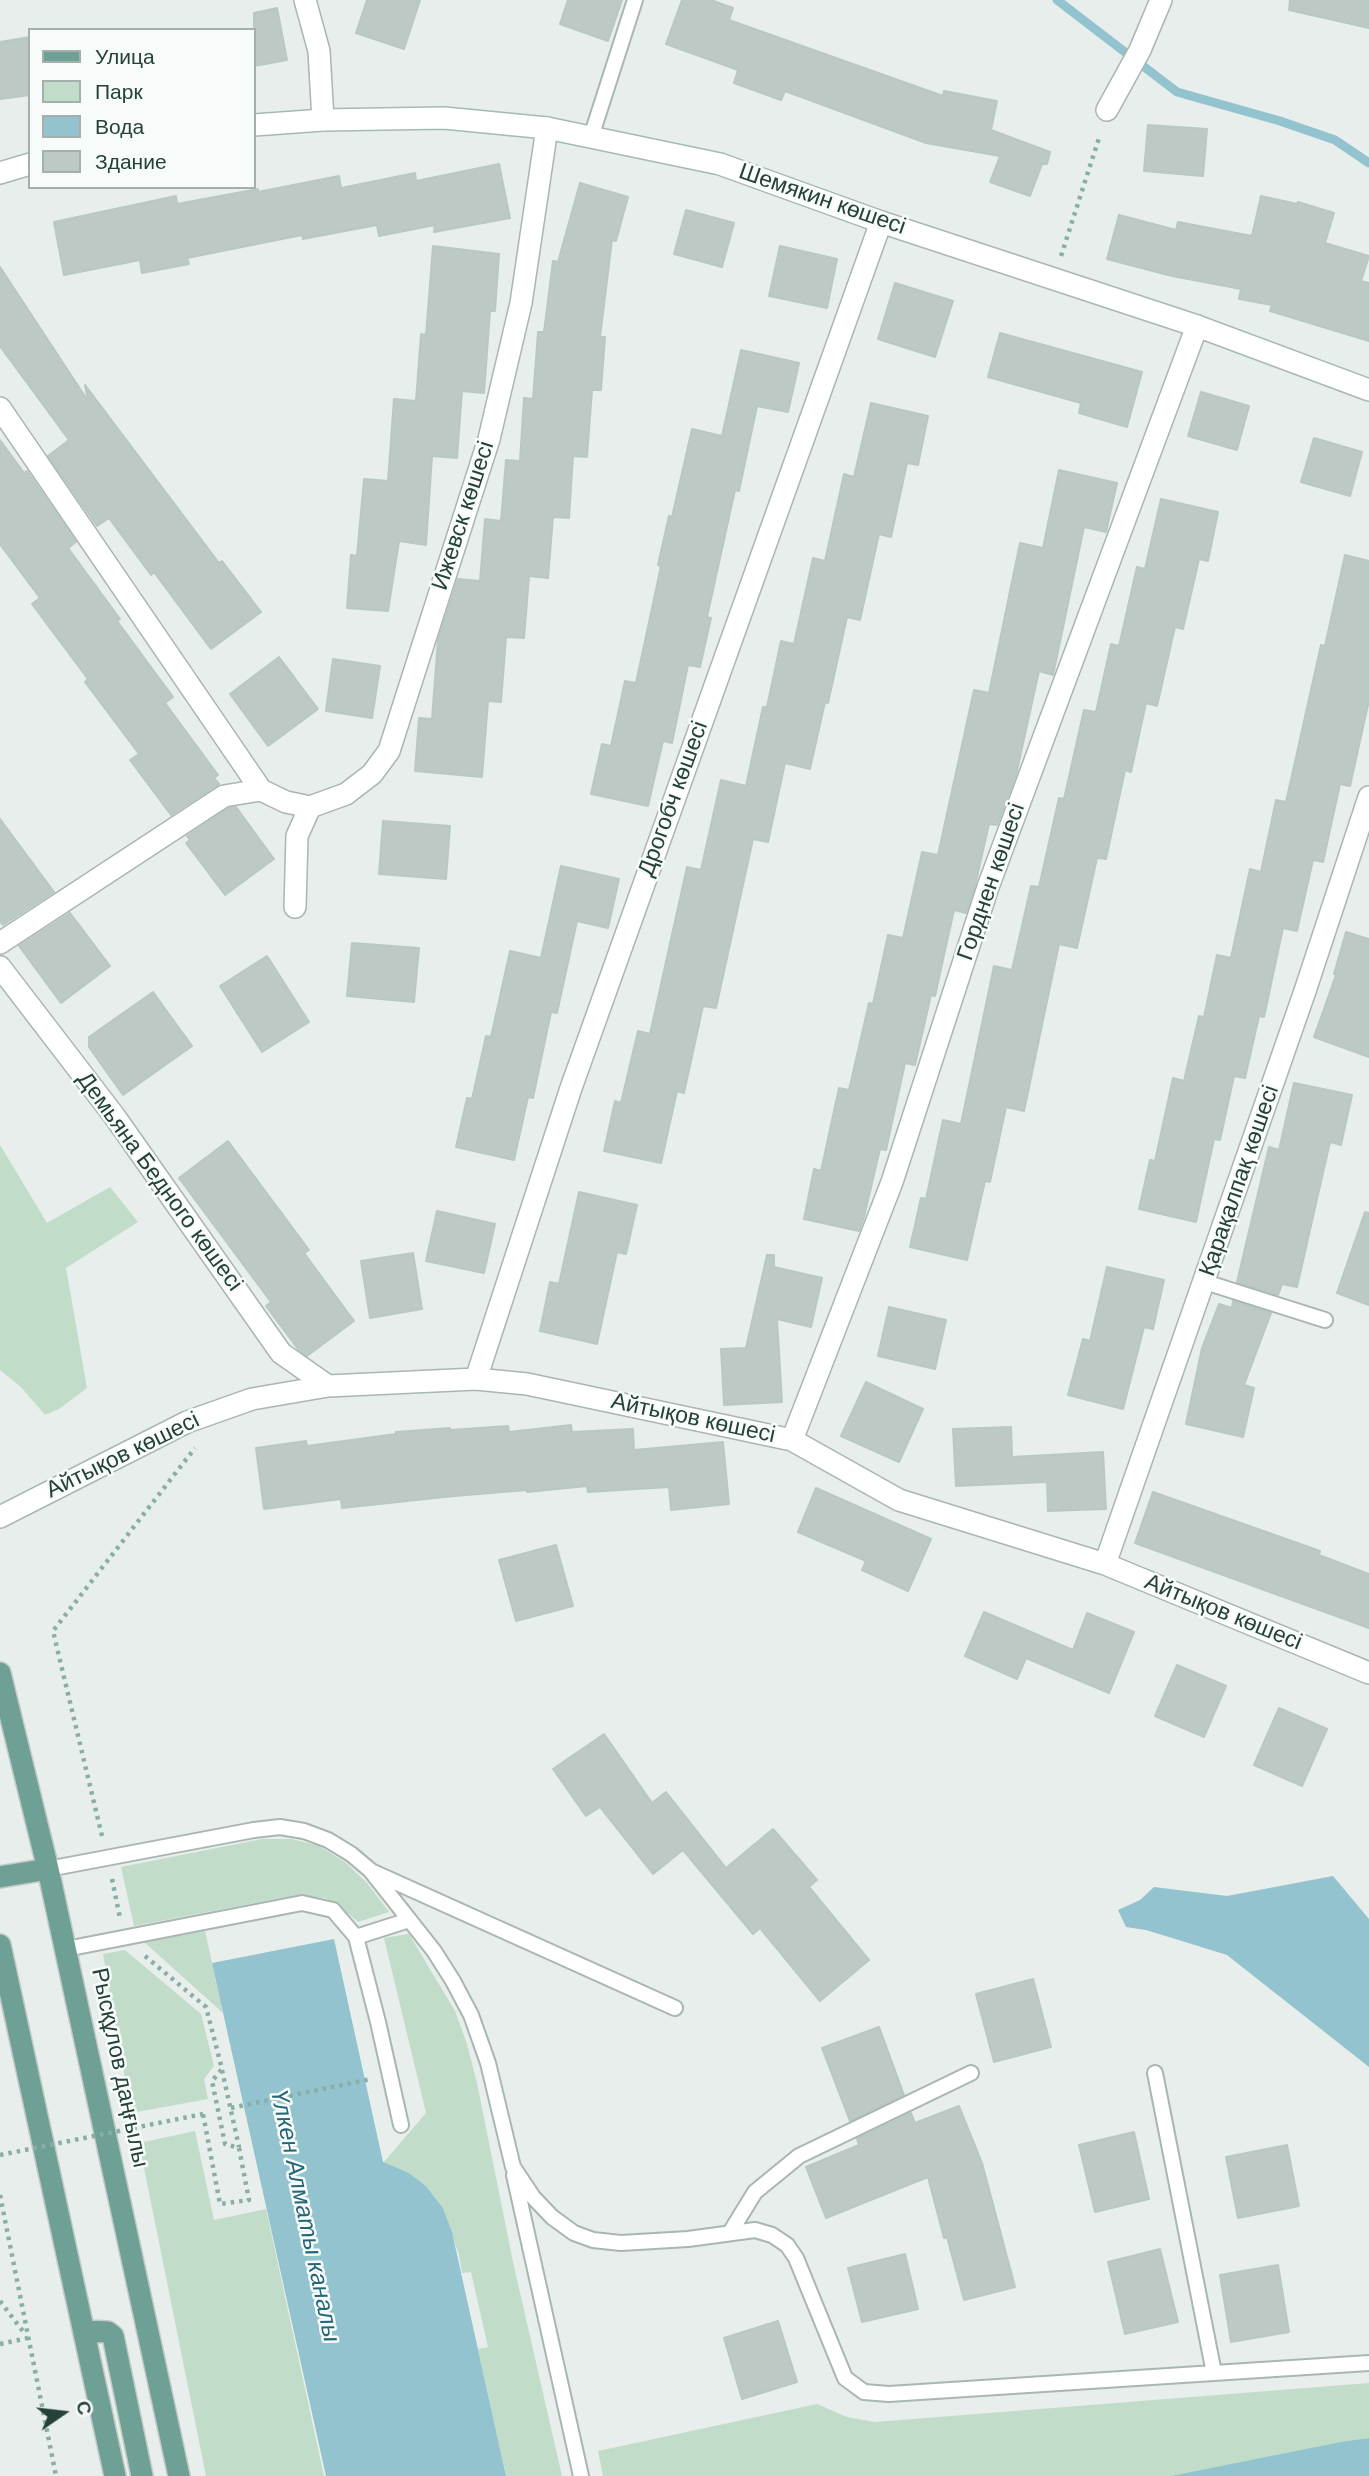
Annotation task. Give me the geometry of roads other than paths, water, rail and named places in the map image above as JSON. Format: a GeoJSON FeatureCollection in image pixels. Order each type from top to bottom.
{"type":"FeatureCollection","features":[{"type":"Feature","properties":{"kind":"main road","name":"Рысқұлов даңғылы"},"geometry":{"type":"LineString","coordinates":[[0,1673],[66,1949],[179,2476]]}},
{"type":"Feature","properties":{"kind":"main road"},"geometry":{"type":"LineString","coordinates":[[0,1877],[48,1869]]}},
{"type":"Feature","properties":{"kind":"main road"},"geometry":{"type":"LineString","coordinates":[[0,1945],[5,1991],[115,2476]]}},
{"type":"Feature","properties":{"kind":"main road"},"geometry":{"type":"LineString","coordinates":[[84,2331],[108,2332],[113,2336],[142,2476]]}},
{"type":"Feature","properties":{"kind":"street"},"geometry":{"type":"LineString","coordinates":[[305,0],[319,51],[323,120]]}},
{"type":"Feature","properties":{"kind":"street"},"geometry":{"type":"LineString","coordinates":[[1107,110],[1140,50],[1161,0]]}},
{"type":"Feature","properties":{"kind":"street","name":"Шемякин көшесі"},"geometry":{"type":"LineString","coordinates":[[256,125],[323,120],[444,118],[547,128],[720,164],[881,222],[1198,326],[1369,390]]}},
{"type":"Feature","properties":{"kind":"street","name":"Ижевск көшесі"},"geometry":{"type":"LineString","coordinates":[[310,807],[346,794],[372,774],[388,751],[489,439],[521,303],[547,128]]}},
{"type":"Feature","properties":{"kind":"street"},"geometry":{"type":"LineString","coordinates":[[0,173],[28,165]]}},
{"type":"Feature","properties":{"kind":"street","name":"Дрогобч көшесі"},"geometry":{"type":"LineString","coordinates":[[476,1379],[570,1088],[881,222]]}},
{"type":"Feature","properties":{"kind":"street","name":"Горднен көшесі"},"geometry":{"type":"LineString","coordinates":[[792,1440],[892,1182],[993,874],[1198,326]]}},
{"type":"Feature","properties":{"kind":"street"},"geometry":{"type":"LineString","coordinates":[[0,408],[261,790],[286,802],[310,807],[298,836],[295,907]]}},
{"type":"Feature","properties":{"kind":"street"},"geometry":{"type":"LineString","coordinates":[[0,943],[225,796],[261,790]]}},
{"type":"Feature","properties":{"kind":"street","name":"Қарақалпақ көшесі"},"geometry":{"type":"LineString","coordinates":[[1105,1564],[1205,1282],[1369,797]]}},
{"type":"Feature","properties":{"kind":"street","name":"Демьяна Бедного көшесі"},"geometry":{"type":"LineString","coordinates":[[0,967],[115,1117],[281,1353],[328,1386]]}},
{"type":"Feature","properties":{"kind":"street","name":"Айтықов көшесі"},"geometry":{"type":"LineString","coordinates":[[0,1517],[68,1480],[187,1422],[252,1399],[328,1386],[476,1379],[527,1384],[792,1440],[899,1500],[1105,1564],[1369,1673]]}},
{"type":"Feature","properties":{"kind":"lane"},"geometry":{"type":"LineString","coordinates":[[592,138],[635,0]]}},
{"type":"Feature","properties":{"kind":"lane"},"geometry":{"type":"LineString","coordinates":[[1205,1282],[1325,1320]]}},
{"type":"Feature","properties":{"kind":"lane"},"geometry":{"type":"LineString","coordinates":[[48,1869],[254,1829],[280,1827],[304,1831],[328,1840],[370,1870],[453,1980],[471,2015],[488,2063],[581,2476]]}},
{"type":"Feature","properties":{"kind":"lane"},"geometry":{"type":"LineString","coordinates":[[370,1870],[675,2008]]}},
{"type":"Feature","properties":{"kind":"lane"},"geometry":{"type":"LineString","coordinates":[[66,1949],[302,1903],[333,1910],[356,1937],[401,2125]]}},
{"type":"Feature","properties":{"kind":"lane"},"geometry":{"type":"LineString","coordinates":[[356,1937],[409,1920]]}},
{"type":"Feature","properties":{"kind":"lane"},"geometry":{"type":"LineString","coordinates":[[731,2231],[755,2192],[799,2156],[971,2073]]}},
{"type":"Feature","properties":{"kind":"lane"},"geometry":{"type":"LineString","coordinates":[[1155,2073],[1214,2373]]}},
{"type":"Feature","properties":{"kind":"lane"},"geometry":{"type":"LineString","coordinates":[[513,2166],[533,2197],[552,2217],[574,2233],[593,2240],[652,2242],[755,2230],[772,2235],[787,2245],[796,2258],[845,2378],[864,2392],[889,2394],[1369,2363]]}},
{"type":"Feature","properties":{"kind":"water"},"geometry":{"type":"Polygon","coordinates":[[[1333,1876],[1369,1919],[1369,2067],[1227,1955],[1146,1930],[1126,1927],[1118,1910],[1140,1900],[1154,1887],[1227,1896],[1333,1876]]]}},
{"type":"Feature","properties":{"kind":"water","name":"Үлкен Алматы каналы"},"geometry":{"type":"Polygon","coordinates":[[[334,1939],[383,2162],[409,2173],[426,2186],[443,2208],[452,2232],[506,2476],[326,2476],[212,1963],[334,1939]]]}},
{"type":"Feature","properties":{"kind":"water"},"geometry":{"type":"Polygon","coordinates":[[[1369,2438],[1369,2476],[1171,2476],[1341,2442],[1369,2438]]]}},
{"type":"Feature","properties":{"kind":"waterway"},"geometry":{"type":"LineString","coordinates":[[1057,0],[1177,92],[1280,121],[1335,140],[1369,163]]}}]}
